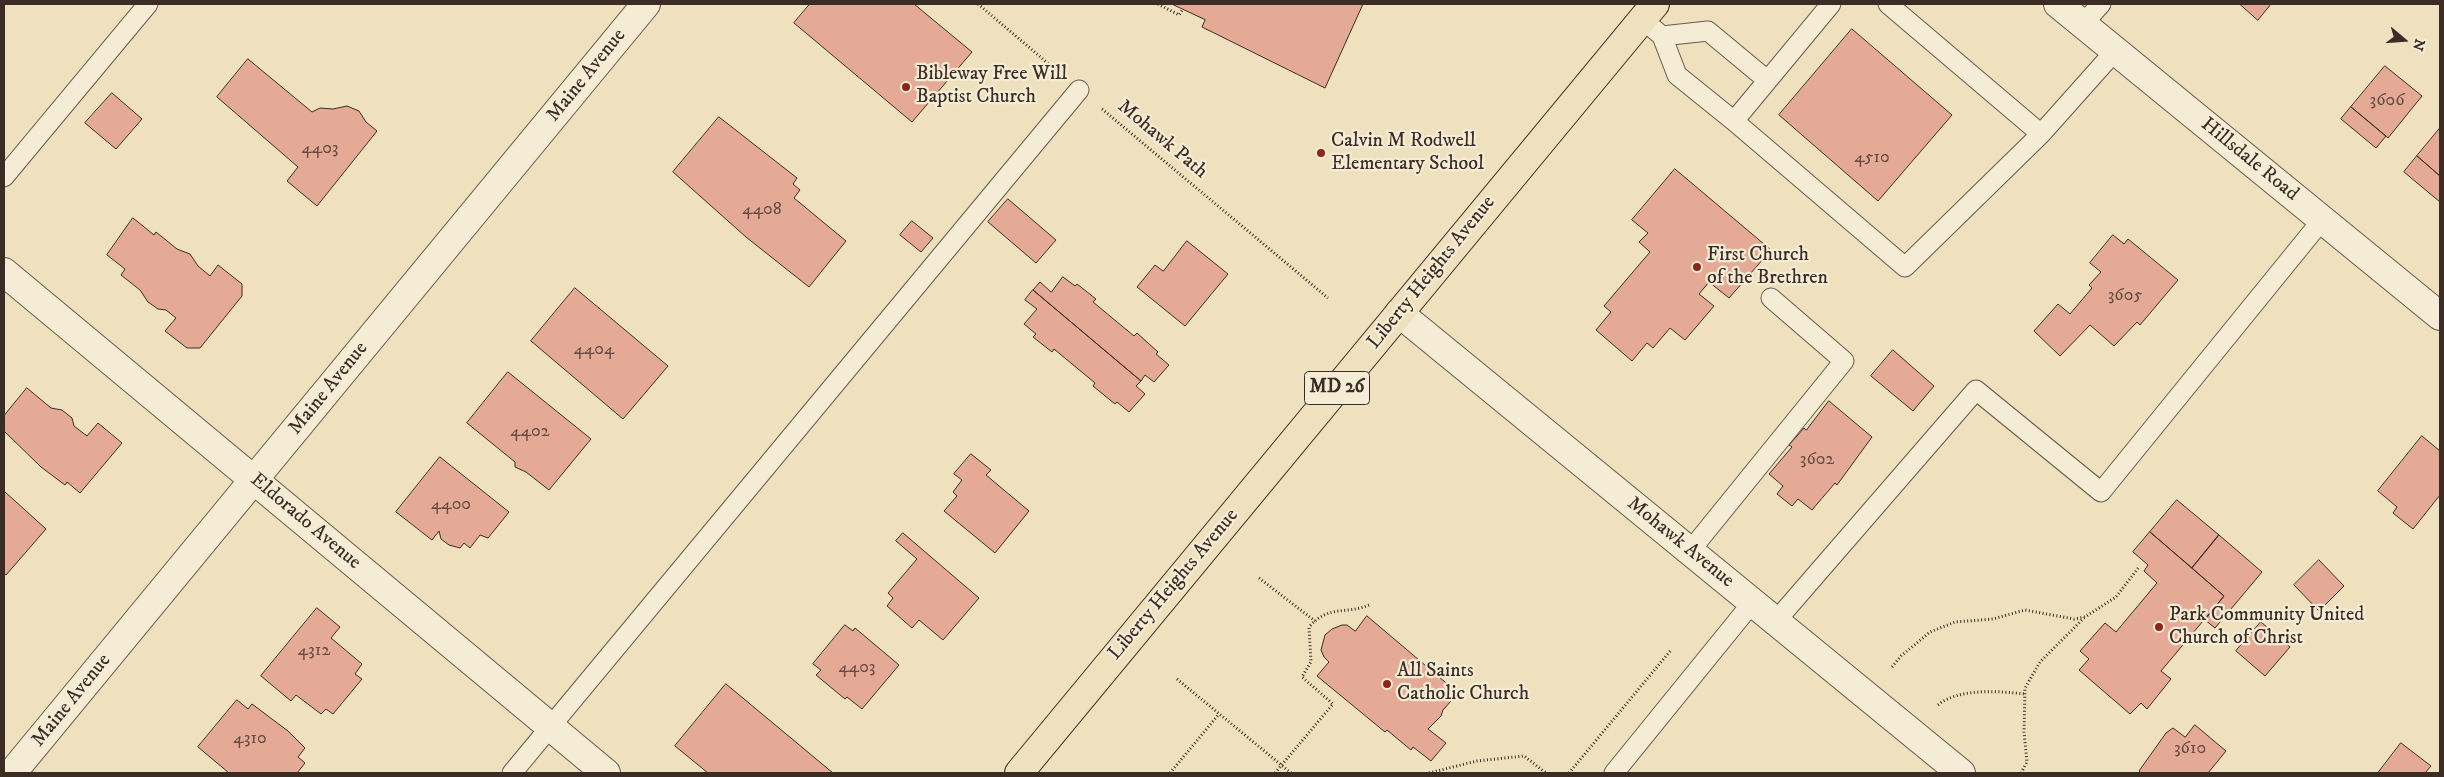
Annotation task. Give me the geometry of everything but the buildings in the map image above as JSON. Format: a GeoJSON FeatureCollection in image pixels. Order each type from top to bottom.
{"type":"FeatureCollection","features":[{"type":"Feature","properties":{"kind":"main road","name":"Liberty Heights Avenue"},"geometry":{"type":"LineString","coordinates":[[1019,773],[1399,314],[1653,20]]}},
{"type":"Feature","properties":{"kind":"street","name":"Maine Avenue"},"geometry":{"type":"LineString","coordinates":[[12,773],[646,4]]}},
{"type":"Feature","properties":{"kind":"street","name":"Hillsdale Road"},"geometry":{"type":"LineString","coordinates":[[2058,4],[2440,316]]}},
{"type":"Feature","properties":{"kind":"street","name":"Eldorado Avenue"},"geometry":{"type":"LineString","coordinates":[[4,272],[606,773]]}},
{"type":"Feature","properties":{"kind":"street","name":"Mohawk Avenue"},"geometry":{"type":"LineString","coordinates":[[1399,314],[1961,773]]}},
{"type":"Feature","properties":{"kind":"lane"},"geometry":{"type":"LineString","coordinates":[[4,177],[148,4]]}},
{"type":"Feature","properties":{"kind":"lane"},"geometry":{"type":"LineString","coordinates":[[1734,121],[1831,4]]}},
{"type":"Feature","properties":{"kind":"lane"},"geometry":{"type":"LineString","coordinates":[[1888,4],[2041,134]]}},
{"type":"Feature","properties":{"kind":"lane"},"geometry":{"type":"LineString","coordinates":[[2083,24],[2101,4]]}},
{"type":"Feature","properties":{"kind":"lane"},"geometry":{"type":"LineString","coordinates":[[1653,20],[1708,31],[1767,80]]}},
{"type":"Feature","properties":{"kind":"lane"},"geometry":{"type":"LineString","coordinates":[[1653,20],[1678,75],[1905,267],[2041,134],[2115,50]]}},
{"type":"Feature","properties":{"kind":"lane"},"geometry":{"type":"LineString","coordinates":[[512,773],[1079,90]]}},
{"type":"Feature","properties":{"kind":"lane"},"geometry":{"type":"LineString","coordinates":[[1775,622],[1976,390],[2101,492],[2322,220]]}},
{"type":"Feature","properties":{"kind":"lane"},"geometry":{"type":"LineString","coordinates":[[1690,552],[1844,361],[1771,298]]}},
{"type":"Feature","properties":{"kind":"lane"},"geometry":{"type":"LineString","coordinates":[[1614,773],[1752,604]]}},
{"type":"Feature","properties":{"kind":"path","name":"Mohawk Path"},"geometry":{"type":"LineString","coordinates":[[978,4],[1328,298]]}},
{"type":"Feature","properties":{"kind":"path"},"geometry":{"type":"LineString","coordinates":[[1158,4],[1179,15],[1183,9]]}},
{"type":"Feature","properties":{"kind":"path"},"geometry":{"type":"LineString","coordinates":[[2021,773],[2027,762],[2024,732],[2025,694],[2031,675],[2040,662],[2085,617],[2116,597],[2139,567]]}},
{"type":"Feature","properties":{"kind":"path"},"geometry":{"type":"LineString","coordinates":[[1260,578],[1315,621]]}},
{"type":"Feature","properties":{"kind":"path"},"geometry":{"type":"LineString","coordinates":[[1275,773],[1333,704],[1302,677],[1311,662],[1308,634],[1310,627],[1319,615],[1345,609],[1358,610],[1369,605]]}},
{"type":"Feature","properties":{"kind":"path"},"geometry":{"type":"LineString","coordinates":[[1892,667],[1901,656],[1930,632],[1955,622],[1993,619],[2025,610],[2074,619],[2085,617]]}},
{"type":"Feature","properties":{"kind":"path"},"geometry":{"type":"LineString","coordinates":[[1569,773],[1670,650]]}},
{"type":"Feature","properties":{"kind":"path"},"geometry":{"type":"LineString","coordinates":[[1177,679],[1291,773]]}},
{"type":"Feature","properties":{"kind":"path"},"geometry":{"type":"LineString","coordinates":[[1938,705],[1944,700],[1961,693],[2025,694]]}},
{"type":"Feature","properties":{"kind":"path"},"geometry":{"type":"LineString","coordinates":[[1170,773],[1219,714]]}},
{"type":"Feature","properties":{"kind":"path"},"geometry":{"type":"LineString","coordinates":[[1429,773],[1477,761],[1524,756],[1546,773]]}},
{"type":"Feature","properties":{"kind":"place","name":"Bibleway Free Will Baptist Church"},"geometry":{"type":"Point","coordinates":[906,87]}},
{"type":"Feature","properties":{"kind":"place","name":"Calvin M Rodwell Elementary School"},"geometry":{"type":"Point","coordinates":[1321,153]}},
{"type":"Feature","properties":{"kind":"place","name":"First Church of the Brethren"},"geometry":{"type":"Point","coordinates":[1697,267]}},
{"type":"Feature","properties":{"kind":"place","name":"Park Community United Church of Christ"},"geometry":{"type":"Point","coordinates":[2159,627]}},
{"type":"Feature","properties":{"kind":"place","name":"All Saints Catholic Church"},"geometry":{"type":"Point","coordinates":[1387,684]}}]}
